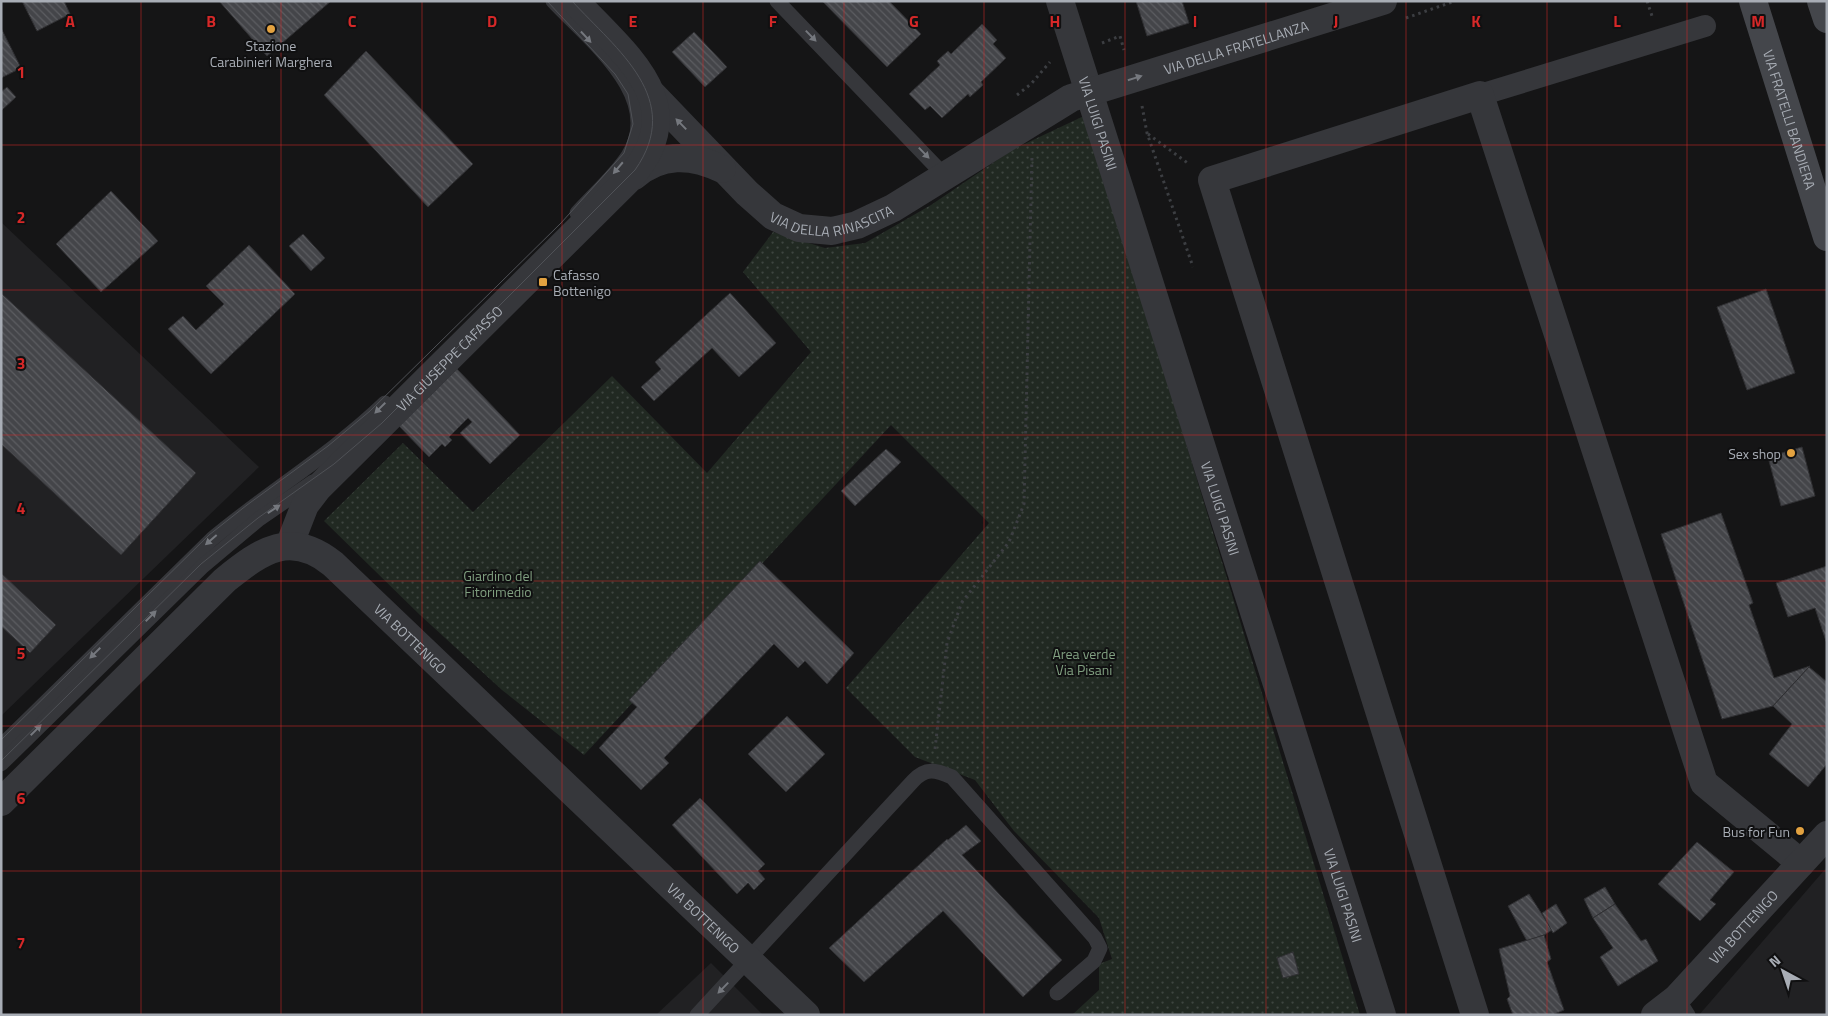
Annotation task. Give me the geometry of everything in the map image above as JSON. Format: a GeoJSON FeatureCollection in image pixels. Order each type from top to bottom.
{"type":"FeatureCollection","features":[{"type":"Feature","properties":{"kind":"main road","name":"VIA FRATELLI BANDIERA"},"geometry":{"type":"LineString","coordinates":[[1753,1],[1827,237]]}},
{"type":"Feature","properties":{"kind":"street","name":"VIA DELLA RINASCITA"},"geometry":{"type":"LineString","coordinates":[[574,1],[638,70],[652,94],[727,172],[773,216],[799,228],[818,231],[846,228],[875,218],[1060,103],[1089,93]]}},
{"type":"Feature","properties":{"kind":"street","name":"VIA LUIGI PASINI"},"geometry":{"type":"LineString","coordinates":[[1060,1],[1382,1015]]}},
{"type":"Feature","properties":{"kind":"street","name":"VIA DELLA FRATELLANZA"},"geometry":{"type":"LineString","coordinates":[[1089,93],[1383,1]]}},
{"type":"Feature","properties":{"kind":"street"},"geometry":{"type":"LineString","coordinates":[[1475,1015],[1212,180],[1705,26]]}},
{"type":"Feature","properties":{"kind":"street","name":"VIA DELLA RINASCITA"},"geometry":{"type":"LineString","coordinates":[[627,182],[644,161],[654,140],[656,120],[652,94]]}},
{"type":"Feature","properties":{"kind":"street"},"geometry":{"type":"LineString","coordinates":[[1480,95],[1704,783],[1802,862]]}},
{"type":"Feature","properties":{"kind":"street","name":"VIA DELLA RINASCITA"},"geometry":{"type":"LineString","coordinates":[[627,182],[649,165],[673,157],[695,160],[727,172]]}},
{"type":"Feature","properties":{"kind":"street","name":"VIA GIUSEPPE CAFASSO"},"geometry":{"type":"LineString","coordinates":[[289,546],[310,498],[366,440],[627,182]]}},
{"type":"Feature","properties":{"kind":"street"},"geometry":{"type":"LineString","coordinates":[[1,802],[225,580],[252,559],[289,546]]}},
{"type":"Feature","properties":{"kind":"street","name":"VIA BOTTENIGO"},"geometry":{"type":"LineString","coordinates":[[289,546],[304,546],[333,564],[748,962],[806,1015]]}},
{"type":"Feature","properties":{"kind":"street","name":"VIA BOTTENIGO"},"geometry":{"type":"LineString","coordinates":[[1655,1015],[1683,1006],[1802,862],[1827,835]]}},
{"type":"Feature","properties":{"kind":"lane","name":"VIA GIUSEPPE CAFASSO"},"geometry":{"type":"LineString","coordinates":[[1,746],[206,545],[250,508],[306,468],[374,414],[565,226],[628,155],[636,138],[637,125],[635,104],[626,81],[553,1]]}},
{"type":"Feature","properties":{"kind":"lane"},"geometry":{"type":"LineString","coordinates":[[777,1],[944,175]]}},
{"type":"Feature","properties":{"kind":"lane"},"geometry":{"type":"LineString","coordinates":[[1,764],[203,566],[259,519],[336,466],[366,440]]}},
{"type":"Feature","properties":{"kind":"lane"},"geometry":{"type":"LineString","coordinates":[[697,1015],[748,962],[775,929],[913,781],[921,773],[933,769],[952,776],[1095,938],[1100,948],[1094,961],[1057,994]]}},
{"type":"Feature","properties":{"kind":"path"},"geometry":{"type":"LineString","coordinates":[[1094,45],[1120,36],[1125,52]]}},
{"type":"Feature","properties":{"kind":"path"},"geometry":{"type":"LineString","coordinates":[[1011,99],[1031,84],[1050,62]]}},
{"type":"Feature","properties":{"kind":"path"},"geometry":{"type":"LineString","coordinates":[[1140,96],[1147,133],[1193,267]]}},
{"type":"Feature","properties":{"kind":"path"},"geometry":{"type":"LineString","coordinates":[[1147,133],[1212,180]]}},
{"type":"Feature","properties":{"kind":"path"},"geometry":{"type":"LineString","coordinates":[[933,769],[947,643],[962,602],[1009,542],[1024,504],[1032,147]]}},
{"type":"Feature","properties":{"kind":"shaded area"},"geometry":{"type":"Polygon","coordinates":[[[1,222],[259,467],[1,716],[1,222]]]}},
{"type":"Feature","properties":{"kind":"shaded area"},"geometry":{"type":"Polygon","coordinates":[[[1827,867],[1827,1015],[1699,1015],[1827,867]]]}},
{"type":"Feature","properties":{"kind":"shaded area"},"geometry":{"type":"Polygon","coordinates":[[[711,963],[763,1015],[656,1015],[711,963]]]}},
{"type":"Feature","properties":{"kind":"green space","name":"Area verde Via Pisani"},"geometry":{"type":"Polygon","coordinates":[[[1086,115],[1360,1015],[1072,1015],[1099,990],[1099,964],[1112,959],[1099,918],[1014,831],[975,780],[915,757],[846,688],[989,523],[891,425],[584,755],[502,690],[420,615],[324,521],[403,443],[473,512],[612,376],[707,473],[811,352],[743,272],[773,232],[825,248],[865,243],[931,205],[1012,150],[1086,115]]]}},
{"type":"Feature","properties":{"kind":"building"},"geometry":{"type":"Polygon","coordinates":[[[22,1],[64,1],[70,14],[37,31],[22,1]]]}},
{"type":"Feature","properties":{"kind":"building","name":"Stazione Carabinieri Marghera"},"geometry":{"type":"Polygon","coordinates":[[[219,1],[331,1],[267,56],[219,1]]]}},
{"type":"Feature","properties":{"kind":"building"},"geometry":{"type":"Polygon","coordinates":[[[822,1],[889,1],[921,34],[887,67],[822,1]]]}},
{"type":"Feature","properties":{"kind":"building"},"geometry":{"type":"Polygon","coordinates":[[[1136,1],[1182,1],[1189,23],[1147,36],[1136,1]]]}},
{"type":"Feature","properties":{"kind":"building"},"geometry":{"type":"Polygon","coordinates":[[[982,24],[997,40],[993,44],[1006,58],[981,82],[983,85],[970,97],[968,94],[942,118],[930,106],[925,110],[909,94],[940,65],[937,61],[948,51],[951,54],[982,24]]]}},
{"type":"Feature","properties":{"kind":"building"},"geometry":{"type":"Polygon","coordinates":[[[1,28],[21,68],[1,78],[1,28]]]}},
{"type":"Feature","properties":{"kind":"building"},"geometry":{"type":"Polygon","coordinates":[[[694,32],[727,67],[705,87],[672,52],[694,32]]]}},
{"type":"Feature","properties":{"kind":"building"},"geometry":{"type":"Polygon","coordinates":[[[366,51],[473,164],[428,207],[324,95],[366,51]]]}},
{"type":"Feature","properties":{"kind":"building"},"geometry":{"type":"Polygon","coordinates":[[[7,87],[16,97],[2,110],[1,92],[7,87]]]}},
{"type":"Feature","properties":{"kind":"building"},"geometry":{"type":"Polygon","coordinates":[[[111,191],[158,241],[101,292],[56,244],[111,191]]]}},
{"type":"Feature","properties":{"kind":"building"},"geometry":{"type":"Polygon","coordinates":[[[303,234],[325,258],[311,271],[289,246],[303,234]]]}},
{"type":"Feature","properties":{"kind":"building"},"geometry":{"type":"Polygon","coordinates":[[[249,245],[295,294],[211,374],[168,329],[183,316],[196,330],[224,304],[206,286],[249,245]]]}},
{"type":"Feature","properties":{"kind":"building"},"geometry":{"type":"Polygon","coordinates":[[[1766,289],[1795,373],[1747,390],[1717,307],[1766,289]]]}},
{"type":"Feature","properties":{"kind":"building"},"geometry":{"type":"Polygon","coordinates":[[[1,293],[196,473],[121,555],[1,444],[1,293]]]}},
{"type":"Feature","properties":{"kind":"building"},"geometry":{"type":"Polygon","coordinates":[[[730,293],[776,343],[739,377],[712,348],[654,401],[641,387],[661,369],[655,362],[730,293]]]}},
{"type":"Feature","properties":{"kind":"building"},"geometry":{"type":"Polygon","coordinates":[[[457,369],[520,435],[490,464],[460,433],[472,422],[468,418],[449,437],[452,440],[445,447],[442,444],[429,457],[399,426],[457,369]]]}},
{"type":"Feature","properties":{"kind":"building"},"geometry":{"type":"Polygon","coordinates":[[[1802,447],[1815,496],[1781,506],[1768,457],[1802,447]]]}},
{"type":"Feature","properties":{"kind":"building"},"geometry":{"type":"Polygon","coordinates":[[[886,449],[901,462],[855,506],[841,491],[886,449]]]}},
{"type":"Feature","properties":{"kind":"building"},"geometry":{"type":"Polygon","coordinates":[[[1721,513],[1753,603],[1749,605],[1774,678],[1810,666],[1773,706],[1722,719],[1661,534],[1721,513]]]}},
{"type":"Feature","properties":{"kind":"building"},"geometry":{"type":"Polygon","coordinates":[[[760,561],[854,653],[827,684],[805,661],[798,668],[774,644],[664,758],[669,763],[641,790],[599,748],[637,707],[629,700],[760,561]]]}},
{"type":"Feature","properties":{"kind":"building"},"geometry":{"type":"Polygon","coordinates":[[[1827,566],[1827,644],[1815,608],[1788,617],[1776,583],[1827,566]]]}},
{"type":"Feature","properties":{"kind":"building"},"geometry":{"type":"Polygon","coordinates":[[[1,573],[56,625],[30,653],[1,626],[1,573]]]}},
{"type":"Feature","properties":{"kind":"building"},"geometry":{"type":"Polygon","coordinates":[[[1809,667],[1827,682],[1827,764],[1808,787],[1769,754],[1792,724],[1773,706],[1809,667]]]}},
{"type":"Feature","properties":{"kind":"building"},"geometry":{"type":"Polygon","coordinates":[[[787,716],[825,754],[786,792],[748,754],[787,716]]]}},
{"type":"Feature","properties":{"kind":"building"},"geometry":{"type":"Polygon","coordinates":[[[700,798],[765,864],[758,871],[765,879],[754,890],[748,883],[737,894],[672,825],[700,798]]]}},
{"type":"Feature","properties":{"kind":"building"},"geometry":{"type":"Polygon","coordinates":[[[966,825],[981,841],[962,855],[1062,960],[1023,997],[943,911],[864,982],[829,948],[947,839],[966,825]]]}},
{"type":"Feature","properties":{"kind":"building"},"geometry":{"type":"Polygon","coordinates":[[[1697,842],[1734,872],[1710,900],[1716,904],[1700,921],[1658,884],[1697,842]]]}},
{"type":"Feature","properties":{"kind":"building"},"geometry":{"type":"Polygon","coordinates":[[[1605,887],[1615,904],[1593,918],[1584,899],[1605,887]]]}},
{"type":"Feature","properties":{"kind":"building"},"geometry":{"type":"Polygon","coordinates":[[[1529,894],[1552,930],[1527,941],[1508,906],[1529,894]]]}},
{"type":"Feature","properties":{"kind":"building"},"geometry":{"type":"Polygon","coordinates":[[[1556,904],[1567,923],[1553,933],[1542,913],[1556,904]]]}},
{"type":"Feature","properties":{"kind":"building"},"geometry":{"type":"Polygon","coordinates":[[[1615,904],[1641,941],[1646,939],[1658,961],[1618,986],[1600,957],[1613,948],[1593,918],[1615,904]]]}},
{"type":"Feature","properties":{"kind":"building"},"geometry":{"type":"Polygon","coordinates":[[[1544,935],[1551,959],[1547,962],[1564,1010],[1552,1015],[1513,1015],[1507,999],[1510,996],[1499,949],[1544,935]]]}},
{"type":"Feature","properties":{"kind":"building"},"geometry":{"type":"Polygon","coordinates":[[[1293,952],[1299,974],[1283,978],[1277,958],[1293,952]]]}},
{"type":"Feature","properties":{"kind":"tram line"},"geometry":{"type":"LineString","coordinates":[[1,740],[209,535],[328,446],[370,411],[561,223],[624,153],[633,124],[628,94],[615,74],[547,1]]}},
{"type":"Feature","properties":{"kind":"tram line"},"geometry":{"type":"LineString","coordinates":[[1,761],[201,564],[258,518],[334,464],[382,423],[635,170],[648,144],[653,121],[649,98],[639,77],[625,57],[572,1]]}},
{"type":"Feature","properties":{"kind":"place","name":"Stazione Carabinieri Marghera"},"geometry":{"type":"Point","coordinates":[271,29]}},
{"type":"Feature","properties":{"kind":"place","name":"Cafasso Bottenigo"},"geometry":{"type":"Point","coordinates":[543,282]}},
{"type":"Feature","properties":{"kind":"place","name":"Sex shop"},"geometry":{"type":"Point","coordinates":[1791,453]}},
{"type":"Feature","properties":{"kind":"place","name":"Bus for Fun"},"geometry":{"type":"Point","coordinates":[1800,831]}},
{"type":"Feature","properties":{"kind":"park label","name":"Giardino del Fitorimedio"},"geometry":{"type":"Point","coordinates":[498,584]}}]}
